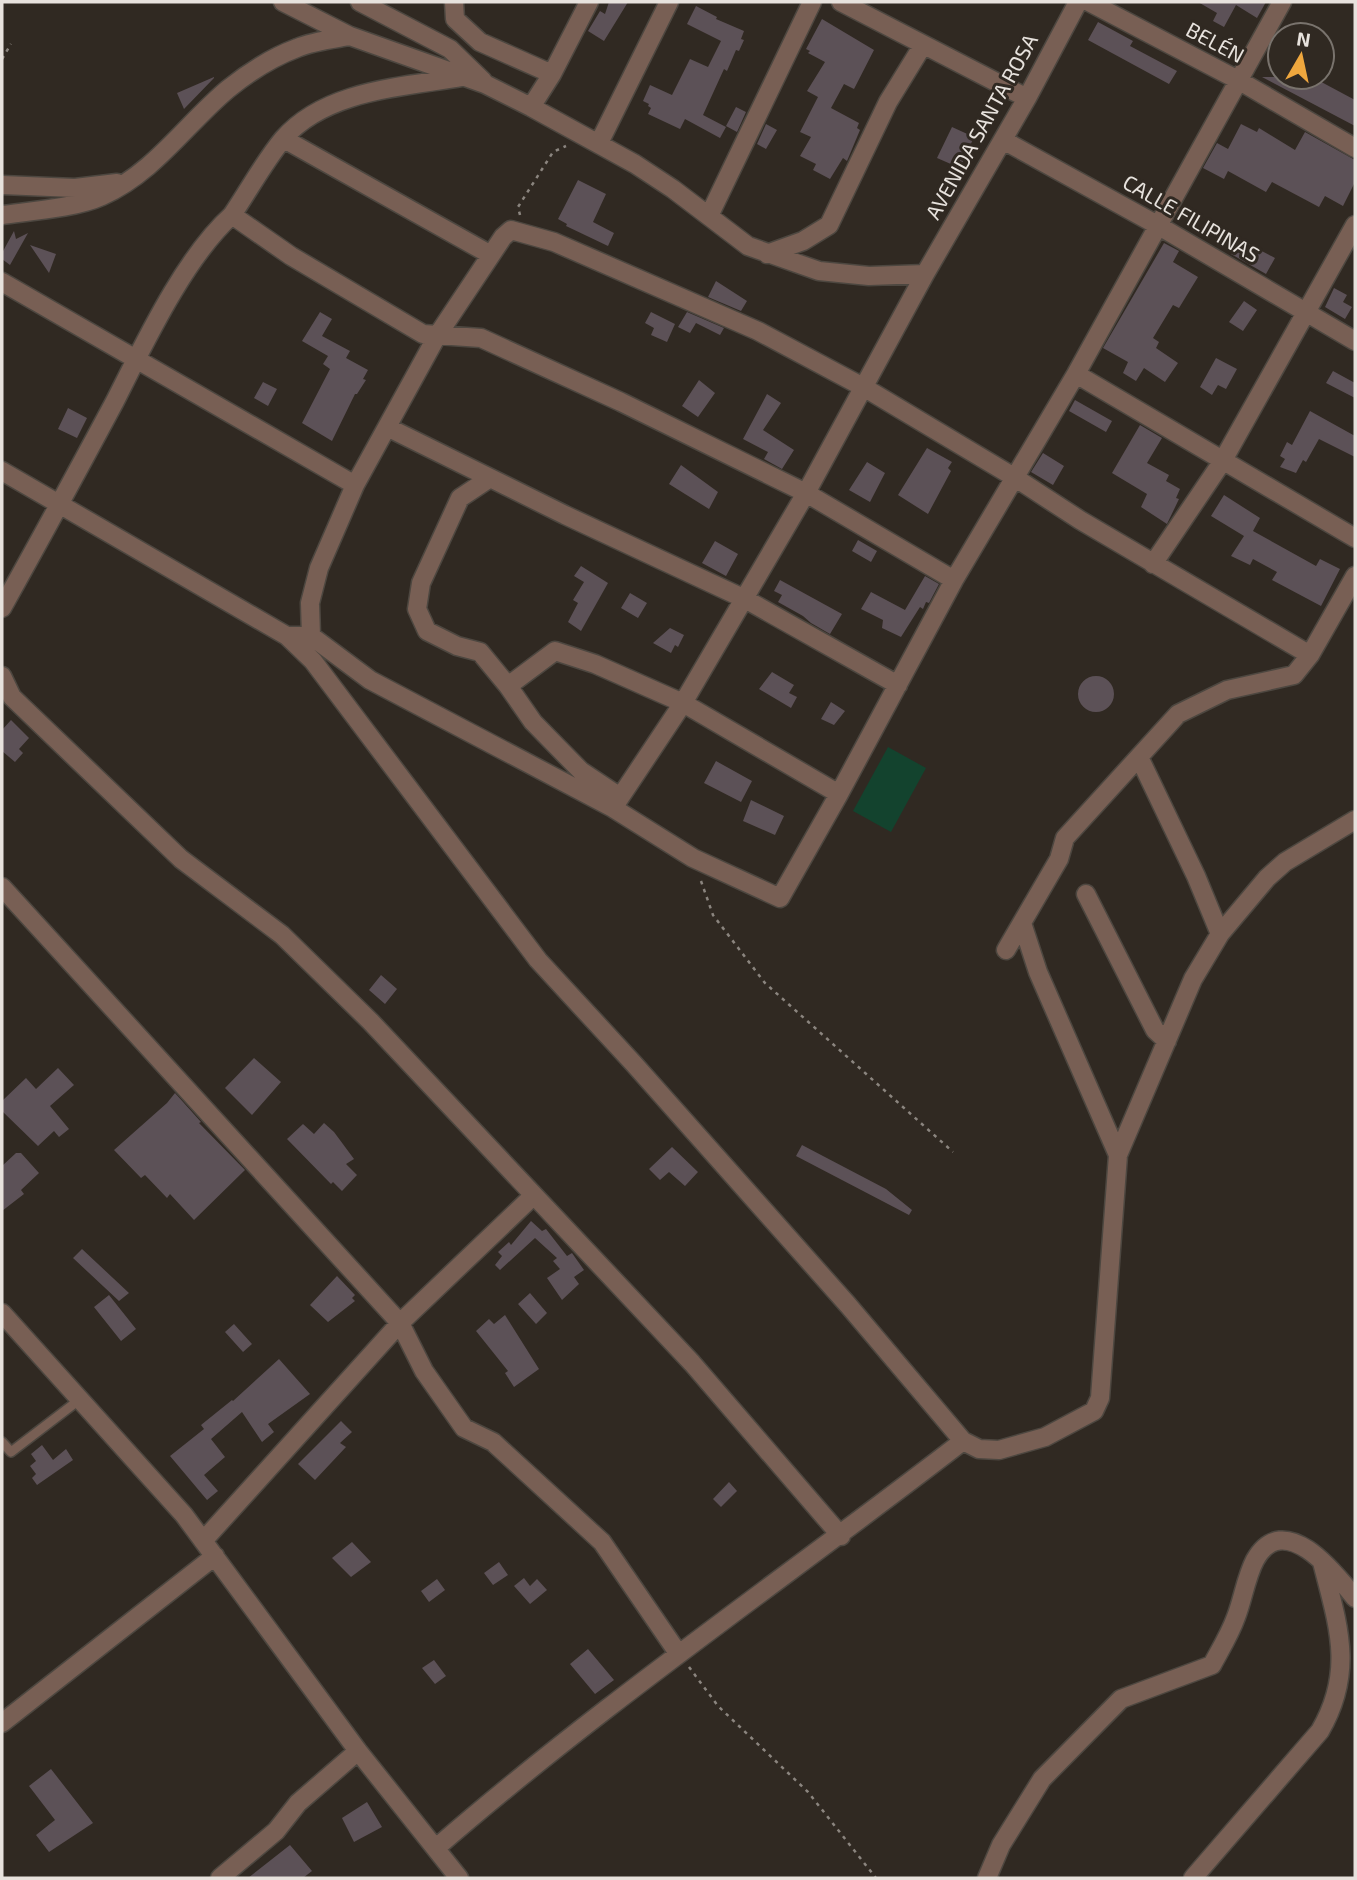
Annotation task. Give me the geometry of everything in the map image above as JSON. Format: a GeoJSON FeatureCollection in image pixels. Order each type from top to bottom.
{"type":"FeatureCollection","features":[{"type":"Feature","properties":{"kind":"street"},"geometry":{"type":"LineString","coordinates":[[283,2],[350,36],[485,84],[531,107],[645,170],[748,246],[819,271],[869,276],[925,274]]}},
{"type":"Feature","properties":{"kind":"street"},"geometry":{"type":"LineString","coordinates":[[360,2],[450,49],[485,84]]}},
{"type":"Feature","properties":{"kind":"street"},"geometry":{"type":"LineString","coordinates":[[454,2],[455,19],[480,42],[552,74]]}},
{"type":"Feature","properties":{"kind":"street"},"geometry":{"type":"LineString","coordinates":[[531,107],[552,74],[589,2]]}},
{"type":"Feature","properties":{"kind":"street"},"geometry":{"type":"LineString","coordinates":[[593,140],[669,2]]}},
{"type":"Feature","properties":{"kind":"street"},"geometry":{"type":"LineString","coordinates":[[709,216],[812,2]]}},
{"type":"Feature","properties":{"kind":"street","name":"AVENIDA SANTA ROSA"},"geometry":{"type":"LineString","coordinates":[[616,803],[683,703],[745,599],[865,388],[925,274],[1027,98],[1078,2]]}},
{"type":"Feature","properties":{"kind":"street","name":"BELÉN"},"geometry":{"type":"LineString","coordinates":[[1089,2],[1238,80],[1355,148]]}},
{"type":"Feature","properties":{"kind":"street"},"geometry":{"type":"LineString","coordinates":[[490,478],[460,498],[421,583],[417,609],[427,631],[457,646],[480,652],[533,722],[616,803],[693,858],[780,898],[954,580],[1076,374],[1282,2]]}},
{"type":"Feature","properties":{"kind":"street"},"geometry":{"type":"LineString","coordinates":[[852,4],[923,45],[1027,98]]}},
{"type":"Feature","properties":{"kind":"street"},"geometry":{"type":"LineString","coordinates":[[2,215],[58,207],[101,197],[137,175],[161,156],[228,89],[264,64],[299,47],[350,36]]}},
{"type":"Feature","properties":{"kind":"street"},"geometry":{"type":"LineString","coordinates":[[767,254],[803,241],[830,225],[888,102],[923,45]]}},
{"type":"Feature","properties":{"kind":"street"},"geometry":{"type":"LineString","coordinates":[[2,608],[61,504],[177,284],[233,215],[284,139],[307,118],[336,104],[376,91],[462,77]]}},
{"type":"Feature","properties":{"kind":"street"},"geometry":{"type":"LineString","coordinates":[[284,139],[491,255]]}},
{"type":"Feature","properties":{"kind":"street","name":"CALLE FILIPINAS"},"geometry":{"type":"LineString","coordinates":[[1003,140],[1159,226],[1355,341]]}},
{"type":"Feature","properties":{"kind":"street"},"geometry":{"type":"LineString","coordinates":[[2,185],[75,188],[124,182]]}},
{"type":"Feature","properties":{"kind":"street"},"geometry":{"type":"LineString","coordinates":[[233,215],[291,256],[423,334],[481,338],[621,402],[806,493],[954,580]]}},
{"type":"Feature","properties":{"kind":"street"},"geometry":{"type":"LineString","coordinates":[[1153,565],[1222,462],[1355,225]]}},
{"type":"Feature","properties":{"kind":"street"},"geometry":{"type":"LineString","coordinates":[[311,636],[310,603],[319,568],[355,485],[437,336],[503,236],[511,230],[554,242],[758,331],[865,388],[1014,477],[1153,565],[1310,655]]}},
{"type":"Feature","properties":{"kind":"street"},"geometry":{"type":"LineString","coordinates":[[2,282],[355,485]]}},
{"type":"Feature","properties":{"kind":"street"},"geometry":{"type":"LineString","coordinates":[[1076,374],[1355,538]]}},
{"type":"Feature","properties":{"kind":"street"},"geometry":{"type":"LineString","coordinates":[[387,426],[565,515],[745,599],[898,685]]}},
{"type":"Feature","properties":{"kind":"street"},"geometry":{"type":"LineString","coordinates":[[2,471],[287,636],[313,661],[538,960],[848,1305],[963,1441],[979,1449],[999,1450],[1045,1437],[1094,1411],[1100,1398],[1118,1155],[1193,979],[1220,934],[1267,878],[1285,862],[1355,820]]}},
{"type":"Feature","properties":{"kind":"street"},"geometry":{"type":"LineString","coordinates":[[1006,950],[1059,859],[1065,838],[1178,714],[1227,690],[1294,675],[1310,655],[1355,576]]}},
{"type":"Feature","properties":{"kind":"street"},"geometry":{"type":"LineString","coordinates":[[287,636],[311,636],[370,680],[616,803]]}},
{"type":"Feature","properties":{"kind":"street"},"geometry":{"type":"LineString","coordinates":[[508,686],[555,651],[595,664],[683,703],[839,794]]}},
{"type":"Feature","properties":{"kind":"street"},"geometry":{"type":"LineString","coordinates":[[2,676],[12,698],[181,859],[282,935],[372,1022],[692,1363],[841,1536]]}},
{"type":"Feature","properties":{"kind":"street"},"geometry":{"type":"LineString","coordinates":[[1139,757],[1196,876],[1220,934]]}},
{"type":"Feature","properties":{"kind":"street"},"geometry":{"type":"LineString","coordinates":[[2,887],[400,1323],[424,1371],[464,1428],[493,1442],[602,1542],[678,1653]]}},
{"type":"Feature","properties":{"kind":"street"},"geometry":{"type":"LineString","coordinates":[[1086,894],[1155,1030],[1167,1041]]}},
{"type":"Feature","properties":{"kind":"street"},"geometry":{"type":"LineString","coordinates":[[1022,923],[1038,972],[1118,1155]]}},
{"type":"Feature","properties":{"kind":"street"},"geometry":{"type":"LineString","coordinates":[[204,1541],[400,1323],[533,1196]]}},
{"type":"Feature","properties":{"kind":"street"},"geometry":{"type":"LineString","coordinates":[[2,1313],[184,1515],[358,1751],[459,1878]]}},
{"type":"Feature","properties":{"kind":"street"},"geometry":{"type":"LineString","coordinates":[[436,1848],[560,1744],[678,1653],[841,1536],[963,1441]]}},
{"type":"Feature","properties":{"kind":"street"},"geometry":{"type":"LineString","coordinates":[[987,1878],[1001,1845],[1042,1779],[1121,1699],[1212,1665],[1235,1620],[1255,1561],[1265,1546],[1285,1541],[1308,1549],[1321,1559],[1355,1598]]}},
{"type":"Feature","properties":{"kind":"street"},"geometry":{"type":"LineString","coordinates":[[2,1723],[215,1556]]}},
{"type":"Feature","properties":{"kind":"street"},"geometry":{"type":"LineString","coordinates":[[1193,1878],[1320,1731],[1331,1711],[1339,1688],[1340,1650],[1338,1623],[1321,1559]]}},
{"type":"Feature","properties":{"kind":"street"},"geometry":{"type":"LineString","coordinates":[[220,1878],[276,1831],[298,1803],[358,1751]]}},
{"type":"Feature","properties":{"kind":"lane"},"geometry":{"type":"LineString","coordinates":[[2,1442],[11,1452],[79,1400]]}},
{"type":"Feature","properties":{"kind":"path"},"geometry":{"type":"LineString","coordinates":[[2,59],[11,44]]}},
{"type":"Feature","properties":{"kind":"path"},"geometry":{"type":"LineString","coordinates":[[521,216],[518,207],[553,152],[593,140]]}},
{"type":"Feature","properties":{"kind":"path"},"geometry":{"type":"LineString","coordinates":[[693,858],[713,915],[765,984],[953,1152]]}},
{"type":"Feature","properties":{"kind":"path"},"geometry":{"type":"LineString","coordinates":[[678,1653],[718,1706],[808,1792],[876,1878]]}},
{"type":"Feature","properties":{"kind":"green space"},"geometry":{"type":"Polygon","coordinates":[[[888,747],[926,768],[891,832],[853,811],[888,747]]]}},
{"type":"Feature","properties":{"kind":"building"},"geometry":{"type":"Polygon","coordinates":[[[609,2],[628,2],[604,41],[588,31],[600,11],[605,14],[609,2]]]}},
{"type":"Feature","properties":{"kind":"building"},"geometry":{"type":"Polygon","coordinates":[[[1198,2],[1266,2],[1257,18],[1236,5],[1224,27],[1213,21],[1217,13],[1198,2]]]}},
{"type":"Feature","properties":{"kind":"building"},"geometry":{"type":"Polygon","coordinates":[[[696,6],[717,17],[716,19],[744,31],[741,39],[744,40],[739,51],[736,50],[727,71],[724,69],[703,115],[726,127],[720,138],[685,119],[680,129],[648,114],[651,108],[643,101],[650,85],[672,95],[690,59],[708,67],[721,41],[687,24],[696,6]]]}},
{"type":"Feature","properties":{"kind":"building"},"geometry":{"type":"Polygon","coordinates":[[[822,19],[874,50],[854,89],[844,84],[831,108],[859,123],[857,128],[860,130],[847,161],[843,158],[830,179],[813,170],[816,164],[800,156],[811,137],[800,132],[818,97],[807,91],[825,62],[808,53],[810,51],[806,49],[822,19]]]}},
{"type":"Feature","properties":{"kind":"building"},"geometry":{"type":"Polygon","coordinates":[[[1098,22],[1133,41],[1130,46],[1177,71],[1169,84],[1088,40],[1098,22]]]}},
{"type":"Feature","properties":{"kind":"building"},"geometry":{"type":"Polygon","coordinates":[[[214,78],[184,109],[177,93],[214,78]]]}},
{"type":"Feature","properties":{"kind":"building"},"geometry":{"type":"Polygon","coordinates":[[[1336,90],[1355,100],[1355,126],[1289,91],[1336,90]]]}},
{"type":"Feature","properties":{"kind":"building"},"geometry":{"type":"Polygon","coordinates":[[[736,107],[746,112],[737,132],[726,126],[736,107]]]}},
{"type":"Feature","properties":{"kind":"building"},"geometry":{"type":"Polygon","coordinates":[[[766,124],[777,130],[766,149],[757,144],[766,124]]]}},
{"type":"Feature","properties":{"kind":"building"},"geometry":{"type":"Polygon","coordinates":[[[1241,124],[1257,132],[1259,128],[1295,150],[1305,132],[1355,160],[1355,182],[1343,206],[1325,196],[1319,207],[1272,182],[1266,192],[1228,171],[1224,179],[1203,168],[1217,143],[1228,149],[1241,124]]]}},
{"type":"Feature","properties":{"kind":"building"},"geometry":{"type":"Polygon","coordinates":[[[952,127],[974,137],[960,168],[937,158],[952,127]]]}},
{"type":"Feature","properties":{"kind":"building"},"geometry":{"type":"Polygon","coordinates":[[[578,180],[606,194],[593,222],[614,233],[608,246],[566,226],[567,224],[558,219],[578,180]]]}},
{"type":"Feature","properties":{"kind":"building"},"geometry":{"type":"Polygon","coordinates":[[[14,231],[16,239],[28,233],[10,265],[2,259],[2,253],[14,231]]]}},
{"type":"Feature","properties":{"kind":"building"},"geometry":{"type":"Polygon","coordinates":[[[1239,239],[1275,258],[1266,274],[1231,254],[1239,239]]]}},
{"type":"Feature","properties":{"kind":"building"},"geometry":{"type":"Polygon","coordinates":[[[1164,243],[1179,251],[1173,262],[1198,277],[1179,308],[1173,305],[1153,338],[1159,342],[1156,348],[1178,363],[1165,382],[1144,368],[1136,381],[1123,373],[1128,362],[1103,348],[1164,243]]]}},
{"type":"Feature","properties":{"kind":"building"},"geometry":{"type":"Polygon","coordinates":[[[30,245],[56,254],[49,273],[30,245]]]}},
{"type":"Feature","properties":{"kind":"building"},"geometry":{"type":"Polygon","coordinates":[[[716,281],[747,301],[741,311],[708,297],[716,281]]]}},
{"type":"Feature","properties":{"kind":"building"},"geometry":{"type":"Polygon","coordinates":[[[1334,288],[1347,295],[1343,302],[1352,307],[1345,319],[1325,307],[1334,288]]]}},
{"type":"Feature","properties":{"kind":"building"},"geometry":{"type":"Polygon","coordinates":[[[1244,301],[1257,310],[1243,331],[1229,322],[1244,301]]]}},
{"type":"Feature","properties":{"kind":"building"},"geometry":{"type":"Polygon","coordinates":[[[320,312],[332,319],[322,336],[350,351],[346,358],[368,370],[363,379],[366,380],[355,394],[332,441],[302,423],[330,369],[323,364],[328,356],[302,341],[320,312]]]}},
{"type":"Feature","properties":{"kind":"building"},"geometry":{"type":"Polygon","coordinates":[[[651,312],[675,324],[667,342],[651,335],[654,328],[645,323],[651,312]]]}},
{"type":"Feature","properties":{"kind":"building"},"geometry":{"type":"Polygon","coordinates":[[[687,312],[724,328],[720,335],[696,323],[690,333],[678,327],[687,312]]]}},
{"type":"Feature","properties":{"kind":"building"},"geometry":{"type":"Polygon","coordinates":[[[1216,358],[1237,369],[1226,389],[1218,385],[1212,395],[1200,387],[1216,358]]]}},
{"type":"Feature","properties":{"kind":"building"},"geometry":{"type":"Polygon","coordinates":[[[1333,371],[1355,383],[1355,398],[1326,383],[1333,371]]]}},
{"type":"Feature","properties":{"kind":"building"},"geometry":{"type":"Polygon","coordinates":[[[699,380],[715,393],[698,417],[682,406],[699,380]]]}},
{"type":"Feature","properties":{"kind":"building"},"geometry":{"type":"Polygon","coordinates":[[[263,382],[277,389],[268,406],[254,398],[263,382]]]}},
{"type":"Feature","properties":{"kind":"building"},"geometry":{"type":"Polygon","coordinates":[[[767,394],[781,403],[763,430],[794,450],[782,469],[764,459],[768,452],[743,439],[767,394]]]}},
{"type":"Feature","properties":{"kind":"building"},"geometry":{"type":"Polygon","coordinates":[[[1075,400],[1112,421],[1106,432],[1069,411],[1075,400]]]}},
{"type":"Feature","properties":{"kind":"building"},"geometry":{"type":"Polygon","coordinates":[[[68,408],[87,418],[77,438],[58,429],[68,408]]]}},
{"type":"Feature","properties":{"kind":"building"},"geometry":{"type":"Polygon","coordinates":[[[1310,411],[1355,436],[1355,457],[1319,439],[1306,462],[1303,460],[1296,473],[1280,467],[1285,459],[1280,456],[1287,442],[1292,445],[1310,411]]]}},
{"type":"Feature","properties":{"kind":"building"},"geometry":{"type":"Polygon","coordinates":[[[1140,425],[1162,438],[1147,463],[1169,475],[1166,481],[1180,489],[1176,498],[1179,499],[1167,524],[1141,507],[1147,494],[1112,473],[1140,425]]]}},
{"type":"Feature","properties":{"kind":"building"},"geometry":{"type":"Polygon","coordinates":[[[927,448],[952,462],[948,468],[951,471],[928,514],[898,495],[927,448]]]}},
{"type":"Feature","properties":{"kind":"building"},"geometry":{"type":"Polygon","coordinates":[[[1043,453],[1064,466],[1053,485],[1031,472],[1043,453]]]}},
{"type":"Feature","properties":{"kind":"building"},"geometry":{"type":"Polygon","coordinates":[[[867,462],[885,473],[870,502],[849,490],[867,462]]]}},
{"type":"Feature","properties":{"kind":"building"},"geometry":{"type":"Polygon","coordinates":[[[681,465],[718,492],[709,509],[669,484],[681,465]]]}},
{"type":"Feature","properties":{"kind":"building"},"geometry":{"type":"Polygon","coordinates":[[[1224,495],[1260,518],[1253,531],[1316,566],[1320,559],[1340,569],[1321,606],[1272,580],[1277,572],[1253,559],[1250,565],[1231,556],[1244,536],[1211,516],[1224,495]]]}},
{"type":"Feature","properties":{"kind":"building"},"geometry":{"type":"Polygon","coordinates":[[[858,540],[877,551],[871,562],[852,551],[858,540]]]}},
{"type":"Feature","properties":{"kind":"building"},"geometry":{"type":"Polygon","coordinates":[[[715,541],[738,554],[726,576],[702,563],[715,541]]]}},
{"type":"Feature","properties":{"kind":"building"},"geometry":{"type":"Polygon","coordinates":[[[581,566],[608,583],[581,631],[568,622],[578,603],[573,600],[584,582],[574,576],[581,566]]]}},
{"type":"Feature","properties":{"kind":"building"},"geometry":{"type":"Polygon","coordinates":[[[925,576],[939,584],[929,603],[926,602],[923,609],[920,607],[901,637],[882,628],[883,620],[861,609],[871,592],[905,610],[925,576]]]}},
{"type":"Feature","properties":{"kind":"building"},"geometry":{"type":"Polygon","coordinates":[[[780,580],[842,614],[830,634],[778,602],[782,595],[774,591],[780,580]]]}},
{"type":"Feature","properties":{"kind":"building"},"geometry":{"type":"Polygon","coordinates":[[[630,593],[647,603],[638,618],[621,608],[630,593]]]}},
{"type":"Feature","properties":{"kind":"building"},"geometry":{"type":"Polygon","coordinates":[[[670,628],[684,635],[678,647],[675,645],[671,653],[653,643],[670,628]]]}},
{"type":"Feature","properties":{"kind":"building"},"geometry":{"type":"Polygon","coordinates":[[[772,672],[794,685],[789,693],[797,697],[791,708],[759,689],[772,672]]]}},
{"type":"Feature","properties":{"kind":"building"},"geometry":{"type":"Polygon","coordinates":[[[1096,676],[1109,681],[1114,694],[1109,707],[1096,712],[1083,707],[1078,694],[1083,681],[1096,676]]]}},
{"type":"Feature","properties":{"kind":"building"},"geometry":{"type":"Polygon","coordinates":[[[831,702],[845,711],[834,725],[821,719],[831,702]]]}},
{"type":"Feature","properties":{"kind":"building"},"geometry":{"type":"Polygon","coordinates":[[[11,720],[29,738],[19,749],[23,753],[15,762],[2,751],[2,730],[11,720]]]}},
{"type":"Feature","properties":{"kind":"building"},"geometry":{"type":"Polygon","coordinates":[[[716,761],[752,781],[741,802],[704,783],[716,761]]]}},
{"type":"Feature","properties":{"kind":"building"},"geometry":{"type":"Polygon","coordinates":[[[751,800],[784,816],[775,835],[743,821],[751,800]]]}},
{"type":"Feature","properties":{"kind":"building"},"geometry":{"type":"Polygon","coordinates":[[[381,975],[397,989],[385,1004],[369,990],[381,975]]]}},
{"type":"Feature","properties":{"kind":"building"},"geometry":{"type":"Polygon","coordinates":[[[254,1058],[281,1082],[252,1115],[225,1088],[254,1058]]]}},
{"type":"Feature","properties":{"kind":"building"},"geometry":{"type":"Polygon","coordinates":[[[58,1068],[74,1085],[50,1106],[69,1129],[59,1137],[54,1131],[38,1146],[2,1111],[2,1101],[26,1078],[36,1089],[58,1068]]]}},
{"type":"Feature","properties":{"kind":"building"},"geometry":{"type":"Polygon","coordinates":[[[175,1093],[201,1122],[199,1123],[245,1170],[194,1220],[170,1194],[167,1198],[145,1175],[141,1178],[114,1150],[175,1093]]]}},
{"type":"Feature","properties":{"kind":"building"},"geometry":{"type":"Polygon","coordinates":[[[324,1123],[354,1159],[346,1164],[357,1175],[342,1191],[333,1182],[331,1184],[287,1139],[303,1124],[314,1134],[324,1123]]]}},
{"type":"Feature","properties":{"kind":"building"},"geometry":{"type":"Polygon","coordinates":[[[802,1145],[886,1189],[912,1210],[909,1215],[796,1156],[802,1145]]]}},
{"type":"Feature","properties":{"kind":"building"},"geometry":{"type":"Polygon","coordinates":[[[672,1147],[698,1172],[685,1186],[669,1172],[660,1180],[649,1169],[672,1147]]]}},
{"type":"Feature","properties":{"kind":"building"},"geometry":{"type":"Polygon","coordinates":[[[16,1153],[21,1153],[39,1173],[21,1190],[24,1194],[2,1211],[2,1166],[16,1153]]]}},
{"type":"Feature","properties":{"kind":"building"},"geometry":{"type":"Polygon","coordinates":[[[531,1221],[542,1231],[546,1229],[567,1256],[572,1253],[584,1270],[574,1277],[579,1284],[562,1300],[547,1278],[560,1269],[553,1261],[557,1258],[535,1238],[500,1270],[495,1265],[502,1256],[498,1252],[509,1242],[511,1245],[531,1221]]]}},
{"type":"Feature","properties":{"kind":"building"},"geometry":{"type":"Polygon","coordinates":[[[82,1249],[129,1293],[119,1301],[73,1258],[82,1249]]]}},
{"type":"Feature","properties":{"kind":"building"},"geometry":{"type":"Polygon","coordinates":[[[337,1276],[355,1295],[352,1298],[355,1301],[328,1322],[310,1305],[337,1276]]]}},
{"type":"Feature","properties":{"kind":"building"},"geometry":{"type":"Polygon","coordinates":[[[530,1293],[547,1313],[536,1324],[518,1304],[530,1293]]]}},
{"type":"Feature","properties":{"kind":"building"},"geometry":{"type":"Polygon","coordinates":[[[109,1295],[136,1329],[121,1341],[94,1307],[109,1295]]]}},
{"type":"Feature","properties":{"kind":"building"},"geometry":{"type":"Polygon","coordinates":[[[505,1315],[539,1369],[514,1387],[505,1373],[508,1371],[476,1331],[489,1319],[494,1324],[505,1315]]]}},
{"type":"Feature","properties":{"kind":"building"},"geometry":{"type":"Polygon","coordinates":[[[234,1324],[252,1344],[243,1352],[225,1332],[234,1324]]]}},
{"type":"Feature","properties":{"kind":"building"},"geometry":{"type":"Polygon","coordinates":[[[279,1359],[310,1394],[268,1424],[274,1432],[262,1442],[242,1412],[211,1439],[225,1457],[204,1475],[218,1491],[207,1500],[170,1456],[204,1429],[201,1425],[233,1401],[279,1359]]]}},
{"type":"Feature","properties":{"kind":"building"},"geometry":{"type":"Polygon","coordinates":[[[341,1421],[352,1432],[340,1443],[346,1447],[315,1480],[298,1464],[341,1421]]]}},
{"type":"Feature","properties":{"kind":"building"},"geometry":{"type":"Polygon","coordinates":[[[42,1445],[53,1460],[66,1449],[73,1460],[37,1485],[32,1478],[36,1474],[30,1466],[36,1461],[31,1454],[42,1445]]]}},
{"type":"Feature","properties":{"kind":"building"},"geometry":{"type":"Polygon","coordinates":[[[729,1482],[737,1491],[721,1507],[713,1499],[729,1482]]]}},
{"type":"Feature","properties":{"kind":"building"},"geometry":{"type":"Polygon","coordinates":[[[352,1542],[371,1562],[351,1577],[332,1558],[352,1542]]]}},
{"type":"Feature","properties":{"kind":"building"},"geometry":{"type":"Polygon","coordinates":[[[499,1562],[508,1575],[493,1585],[484,1573],[499,1562]]]}},
{"type":"Feature","properties":{"kind":"building"},"geometry":{"type":"Polygon","coordinates":[[[524,1578],[530,1586],[537,1579],[547,1590],[530,1604],[514,1586],[524,1578]]]}},
{"type":"Feature","properties":{"kind":"building"},"geometry":{"type":"Polygon","coordinates":[[[437,1579],[445,1590],[429,1602],[421,1591],[437,1579]]]}},
{"type":"Feature","properties":{"kind":"building"},"geometry":{"type":"Polygon","coordinates":[[[588,1649],[614,1680],[595,1694],[570,1664],[588,1649]]]}},
{"type":"Feature","properties":{"kind":"building"},"geometry":{"type":"Polygon","coordinates":[[[434,1660],[446,1676],[435,1684],[422,1668],[434,1660]]]}},
{"type":"Feature","properties":{"kind":"building"},"geometry":{"type":"Polygon","coordinates":[[[51,1769],[93,1823],[49,1852],[36,1835],[55,1820],[29,1786],[51,1769]]]}},
{"type":"Feature","properties":{"kind":"building"},"geometry":{"type":"Polygon","coordinates":[[[367,1802],[382,1827],[354,1842],[342,1818],[367,1802]]]}},
{"type":"Feature","properties":{"kind":"building"},"geometry":{"type":"Polygon","coordinates":[[[290,1845],[312,1871],[303,1878],[248,1878],[290,1845]]]}}]}
